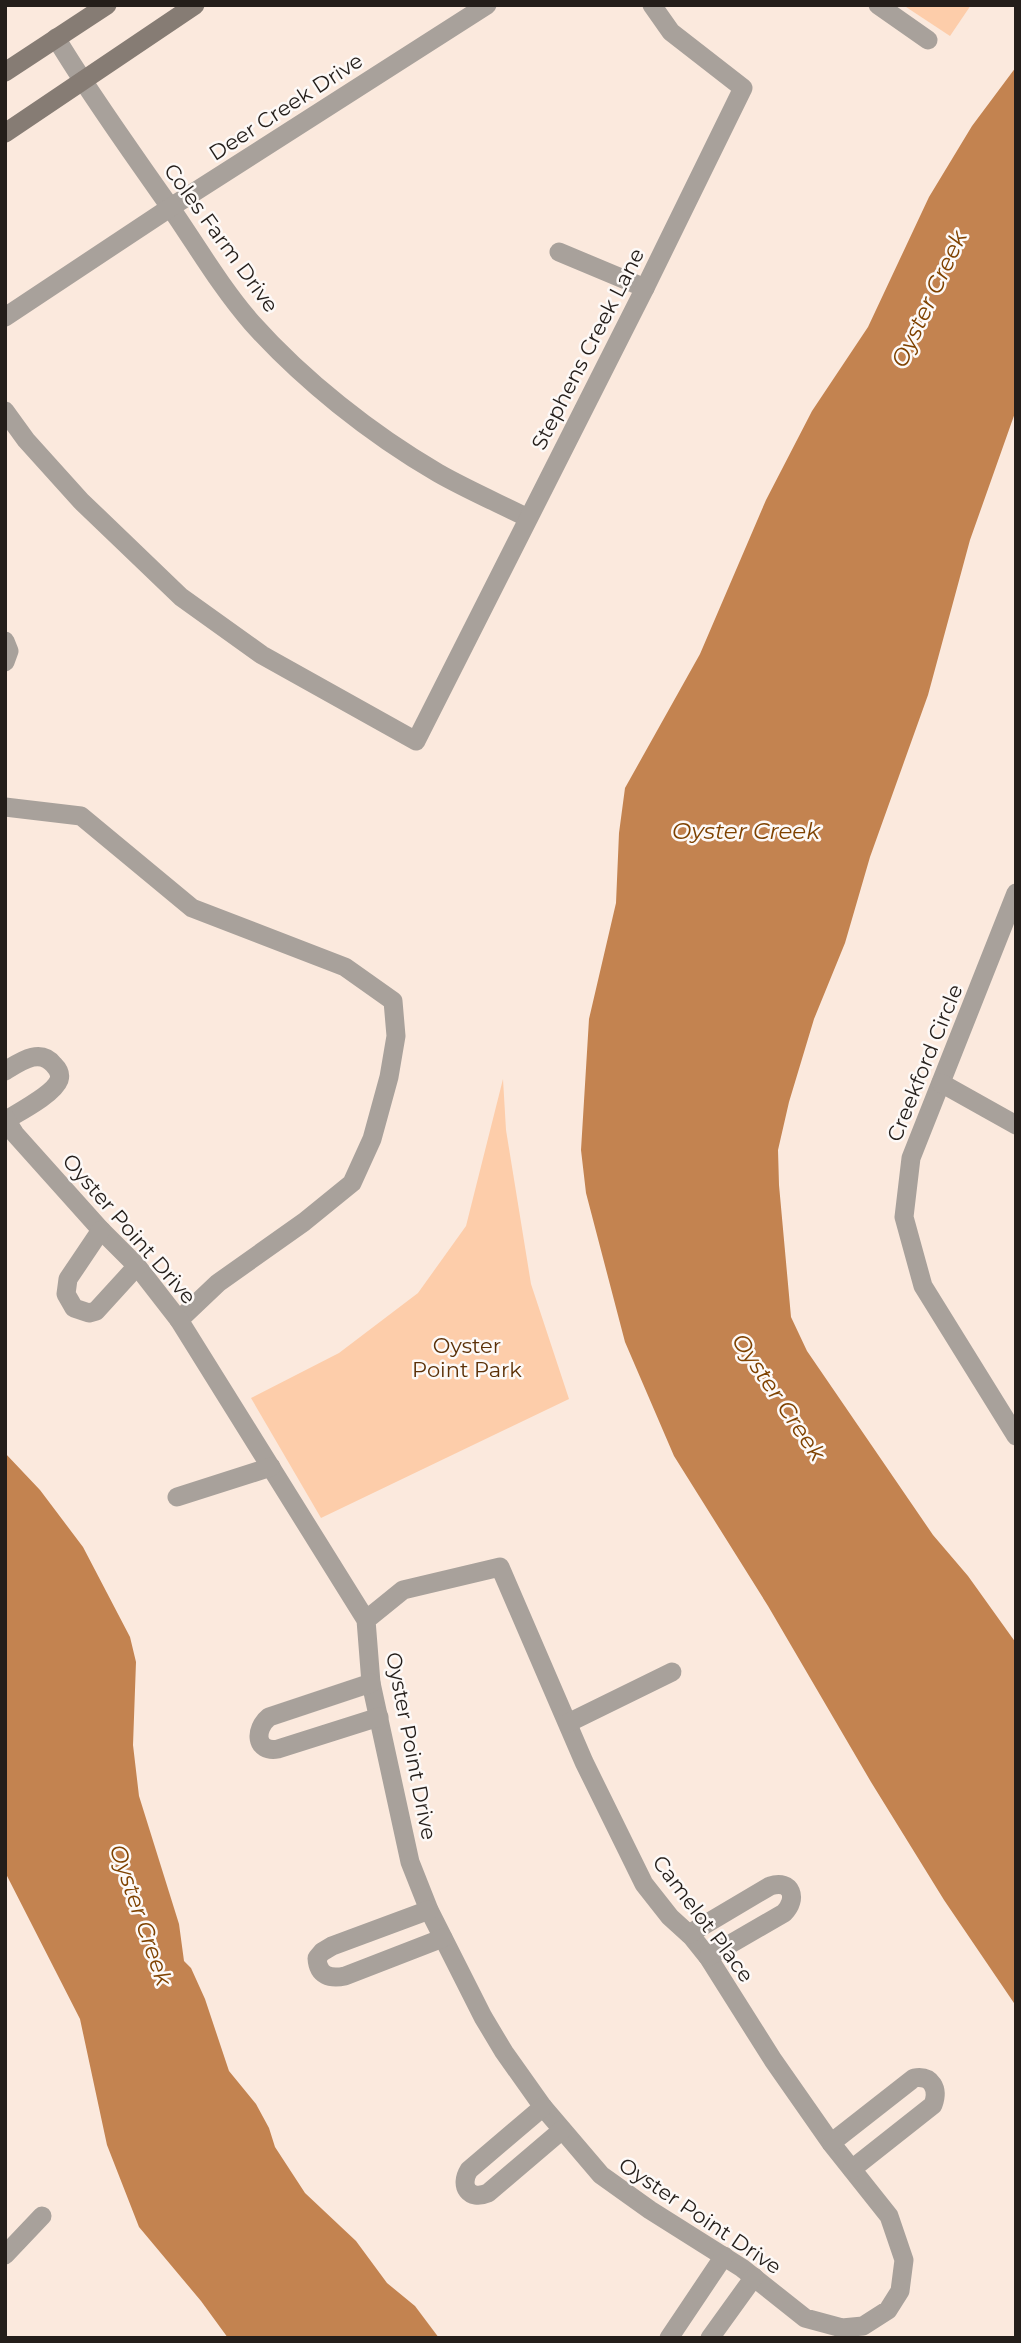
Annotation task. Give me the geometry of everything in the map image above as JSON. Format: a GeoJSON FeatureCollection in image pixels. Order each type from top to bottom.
{"type":"FeatureCollection","features":[{"type":"Feature","properties":{"kind":"main road"},"geometry":{"type":"LineString","coordinates":[[5,72],[107,5]]}},
{"type":"Feature","properties":{"kind":"main road"},"geometry":{"type":"LineString","coordinates":[[5,133],[195,5]]}},
{"type":"Feature","properties":{"kind":"street","name":"Deer Creek Drive"},"geometry":{"type":"LineString","coordinates":[[5,317],[171,207],[487,5]]}},
{"type":"Feature","properties":{"kind":"street","name":"Stephens Creek Lane"},"geometry":{"type":"LineString","coordinates":[[5,411],[26,440],[81,501],[181,597],[262,655],[416,741],[743,88],[671,32],[652,5]]}},
{"type":"Feature","properties":{"kind":"street"},"geometry":{"type":"LineString","coordinates":[[878,5],[928,40]]}},
{"type":"Feature","properties":{"kind":"street","name":"Coles Farm Drive"},"geometry":{"type":"LineString","coordinates":[[56,38],[82,82],[171,207],[205,262],[252,322],[301,372],[372,429],[438,473],[528,518]]}},
{"type":"Feature","properties":{"kind":"street"},"geometry":{"type":"LineString","coordinates":[[559,252],[645,288]]}},
{"type":"Feature","properties":{"kind":"street"},"geometry":{"type":"LineString","coordinates":[[5,641],[9,651],[5,662]]}},
{"type":"Feature","properties":{"kind":"street"},"geometry":{"type":"LineString","coordinates":[[5,807],[81,816],[192,908],[345,967],[393,1001],[396,1036],[389,1077],[372,1139],[352,1183],[304,1222],[218,1283],[179,1320]]}},
{"type":"Feature","properties":{"kind":"street","name":"Creekford Circle"},"geometry":{"type":"LineString","coordinates":[[1016,893],[911,1158],[904,1217],[923,1286],[1016,1436]]}},
{"type":"Feature","properties":{"kind":"street"},"geometry":{"type":"LineString","coordinates":[[5,1070],[38,1056],[51,1061],[59,1071],[60,1079],[50,1092],[6,1119]]}},
{"type":"Feature","properties":{"kind":"street"},"geometry":{"type":"LineString","coordinates":[[942,1083],[1016,1125]]}},
{"type":"Feature","properties":{"kind":"street","name":"Oyster Point Drive"},"geometry":{"type":"LineString","coordinates":[[6,1119],[15,1135],[137,1266],[179,1320],[366,1620],[371,1683],[410,1862],[429,1910],[482,2017],[504,2052],[543,2106],[601,2175],[754,2277],[805,2318],[825,2323]]}},
{"type":"Feature","properties":{"kind":"street"},"geometry":{"type":"LineString","coordinates":[[101,1230],[68,1279],[66,1294],[74,1308],[89,1314],[96,1311],[137,1266]]}},
{"type":"Feature","properties":{"kind":"street"},"geometry":{"type":"LineString","coordinates":[[177,1497],[271,1467]]}},
{"type":"Feature","properties":{"kind":"street","name":"Camelot Place"},"geometry":{"type":"LineString","coordinates":[[366,1620],[403,1590],[500,1567],[584,1762],[643,1884],[708,1957],[773,2060],[831,2143],[889,2216],[904,2260],[900,2291],[888,2310],[863,2326],[842,2328],[825,2323]]}},
{"type":"Feature","properties":{"kind":"street"},"geometry":{"type":"LineString","coordinates":[[568,1723],[672,1672]]}},
{"type":"Feature","properties":{"kind":"street"},"geometry":{"type":"LineString","coordinates":[[371,1683],[269,1717],[258,1729],[259,1742],[270,1750],[278,1749],[379,1717]]}},
{"type":"Feature","properties":{"kind":"street"},"geometry":{"type":"LineString","coordinates":[[689,1934],[770,1886],[779,1883],[786,1885],[793,1900],[784,1913],[708,1957]]}},
{"type":"Feature","properties":{"kind":"street"},"geometry":{"type":"LineString","coordinates":[[429,1910],[332,1946],[317,1958],[317,1965],[327,1976],[334,1978],[443,1938]]}},
{"type":"Feature","properties":{"kind":"street"},"geometry":{"type":"LineString","coordinates":[[831,2143],[914,2078],[930,2080],[936,2088],[937,2096],[933,2105],[852,2169]]}},
{"type":"Feature","properties":{"kind":"street"},"geometry":{"type":"LineString","coordinates":[[543,2106],[469,2170],[464,2184],[467,2190],[474,2195],[482,2196],[488,2193],[562,2130]]}},
{"type":"Feature","properties":{"kind":"street"},"geometry":{"type":"LineString","coordinates":[[5,2255],[43,2216]]}},
{"type":"Feature","properties":{"kind":"street"},"geometry":{"type":"LineString","coordinates":[[668,2338],[724,2256]]}},
{"type":"Feature","properties":{"kind":"street"},"geometry":{"type":"LineString","coordinates":[[710,2338],[754,2277]]}},
{"type":"Feature","properties":{"kind":"green space"},"geometry":{"type":"Polygon","coordinates":[[[903,5],[971,5],[950,36],[903,5]]]}},
{"type":"Feature","properties":{"kind":"green space","name":"Oyster Point Park"},"geometry":{"type":"Polygon","coordinates":[[[503,1079],[506,1130],[531,1284],[569,1399],[321,1518],[251,1398],[339,1353],[418,1293],[466,1226],[503,1079]]]}},
{"type":"Feature","properties":{"kind":"water","name":"Oyster Creek"},"geometry":{"type":"Polygon","coordinates":[[[1016,67],[1016,410],[970,540],[928,695],[870,857],[845,943],[814,1019],[789,1102],[778,1150],[791,1317],[807,1351],[933,1535],[968,1576],[1016,1643],[1016,2006],[944,1900],[768,1606],[674,1456],[625,1342],[586,1193],[581,1150],[589,1019],[616,903],[619,833],[625,788],[700,654],[766,500],[812,411],[868,327],[929,197],[972,126],[1016,67]]]}},
{"type":"Feature","properties":{"kind":"water","name":"Oyster Creek"},"geometry":{"type":"Polygon","coordinates":[[[5,1453],[40,1490],[83,1547],[130,1637],[136,1662],[133,1745],[139,1796],[179,1924],[184,1961],[191,1968],[205,1999],[229,2071],[256,2104],[269,2128],[275,2147],[305,2193],[356,2241],[387,2283],[415,2306],[439,2338],[228,2338],[139,2227],[107,2145],[80,2019],[5,1872],[5,1453]]]}}]}
